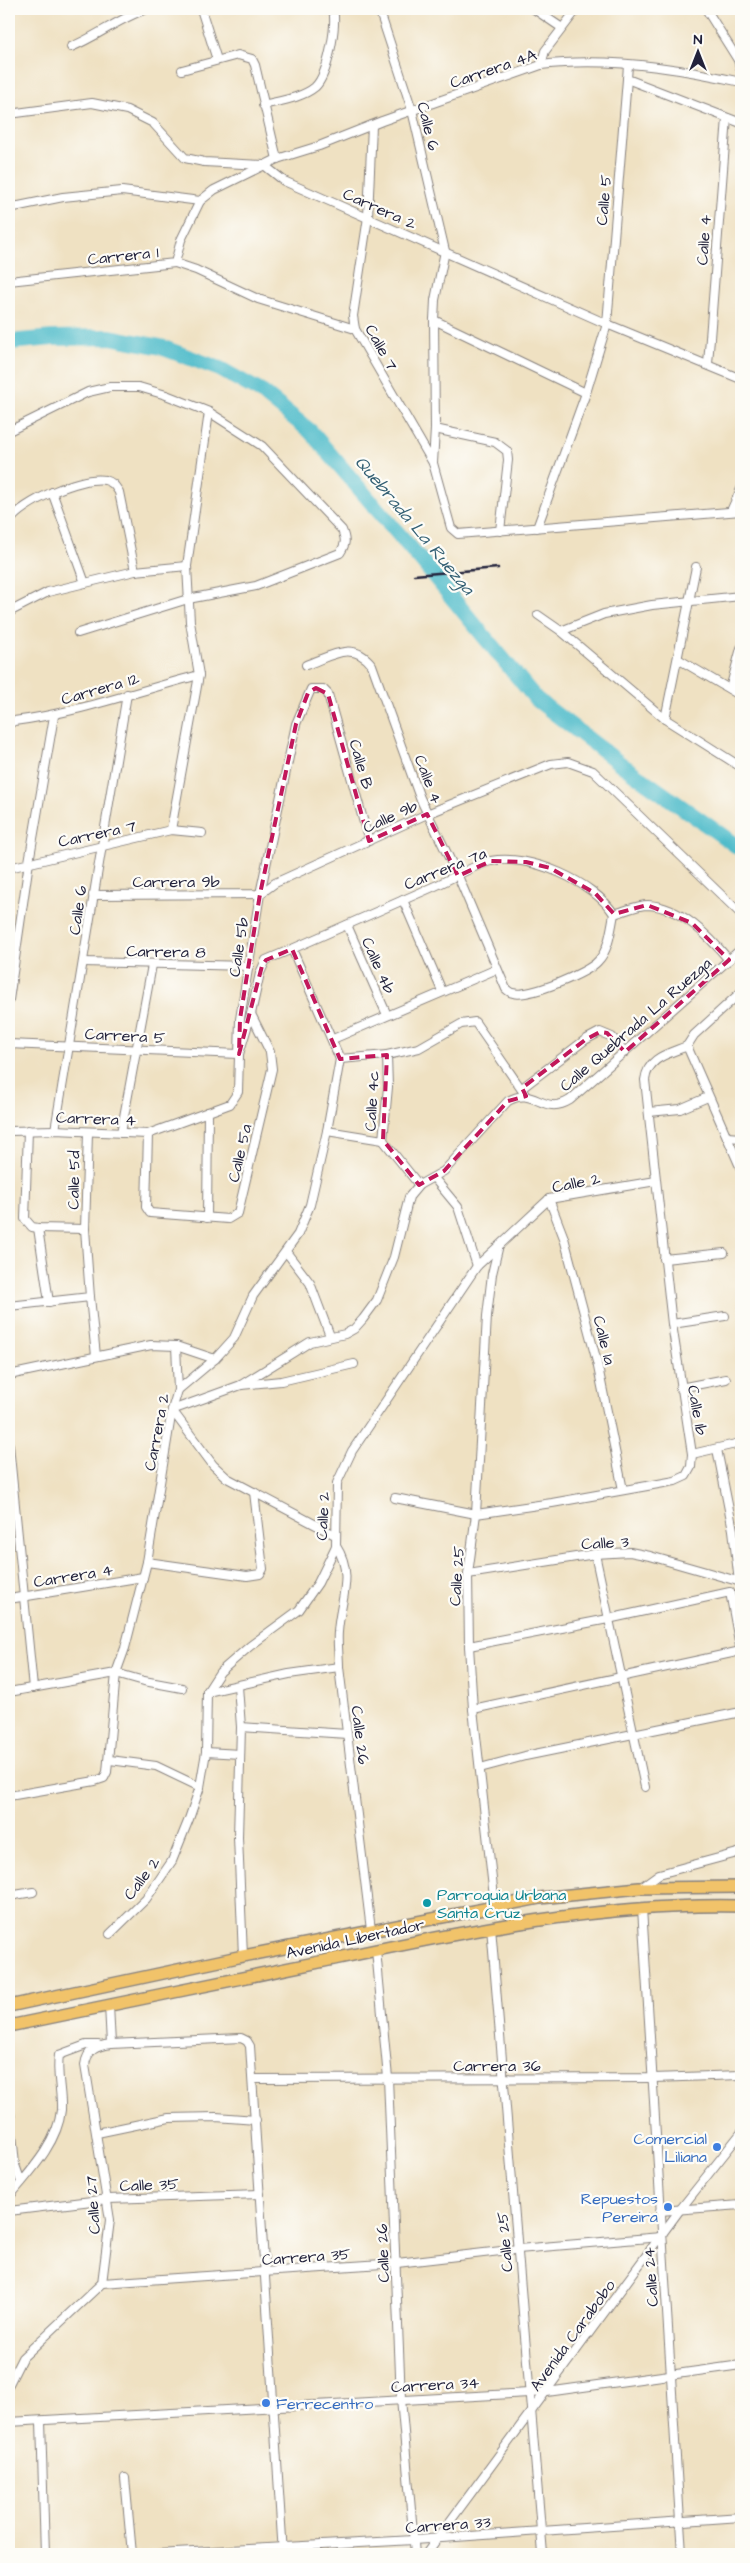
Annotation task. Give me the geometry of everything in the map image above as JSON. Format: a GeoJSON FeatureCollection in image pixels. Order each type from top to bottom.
{"type":"FeatureCollection","features":[{"type":"Feature","properties":{"kind":"main road","name":"Avenida Libertador"},"geometry":{"type":"LineString","coordinates":[[9,2006],[243,1956],[494,1906],[577,1894],[639,1888],[741,1887]]}},
{"type":"Feature","properties":{"kind":"main road","name":"Avenida Libertador"},"geometry":{"type":"LineString","coordinates":[[9,2026],[491,1927],[589,1912],[642,1908],[741,1906]]}},
{"type":"Feature","properties":{"kind":"street"},"geometry":{"type":"LineString","coordinates":[[72,47],[101,34],[118,21],[147,9]]}},
{"type":"Feature","properties":{"kind":"street"},"geometry":{"type":"LineString","coordinates":[[202,9],[217,60]]}},
{"type":"Feature","properties":{"kind":"street"},"geometry":{"type":"LineString","coordinates":[[263,105],[304,93],[315,87],[321,78],[333,34],[335,18],[333,9]]}},
{"type":"Feature","properties":{"kind":"street","name":"Calle 6"},"geometry":{"type":"LineString","coordinates":[[379,9],[412,110],[445,251]]}},
{"type":"Feature","properties":{"kind":"street"},"geometry":{"type":"LineString","coordinates":[[534,9],[562,28]]}},
{"type":"Feature","properties":{"kind":"street"},"geometry":{"type":"LineString","coordinates":[[541,65],[545,51],[577,9]]}},
{"type":"Feature","properties":{"kind":"street"},"geometry":{"type":"LineString","coordinates":[[706,9],[738,60],[741,71]]}},
{"type":"Feature","properties":{"kind":"street"},"geometry":{"type":"LineString","coordinates":[[182,70],[238,55],[252,59],[277,159]]}},
{"type":"Feature","properties":{"kind":"street","name":"Carrera 4A"},"geometry":{"type":"LineString","coordinates":[[200,201],[214,190],[277,159],[319,146],[412,110],[541,65],[564,62],[628,65],[715,76],[741,82]]}},
{"type":"Feature","properties":{"kind":"street"},"geometry":{"type":"LineString","coordinates":[[628,65],[627,79],[741,123]]}},
{"type":"Feature","properties":{"kind":"street","name":"Calle 5"},"geometry":{"type":"LineString","coordinates":[[537,528],[586,393],[607,324],[627,79]]}},
{"type":"Feature","properties":{"kind":"street"},"geometry":{"type":"LineString","coordinates":[[9,114],[92,103],[127,110],[153,123],[185,158],[204,162],[264,165]]}},
{"type":"Feature","properties":{"kind":"street","name":"Calle 4"},"geometry":{"type":"LineString","coordinates":[[708,364],[726,118]]}},
{"type":"Feature","properties":{"kind":"street","name":"Calle 7"},"geometry":{"type":"LineString","coordinates":[[372,125],[368,217],[353,316],[355,329],[433,463],[450,528],[458,534],[500,531]]}},
{"type":"Feature","properties":{"kind":"street","name":"Carrera 2"},"geometry":{"type":"LineString","coordinates":[[264,165],[284,181],[607,324],[741,379]]}},
{"type":"Feature","properties":{"kind":"street"},"geometry":{"type":"LineString","coordinates":[[9,208],[63,197],[122,192],[200,201]]}},
{"type":"Feature","properties":{"kind":"street","name":"Carrera 1"},"geometry":{"type":"LineString","coordinates":[[9,282],[175,263],[181,240],[200,201]]}},
{"type":"Feature","properties":{"kind":"street"},"geometry":{"type":"LineString","coordinates":[[433,463],[435,429],[435,300],[445,251]]}},
{"type":"Feature","properties":{"kind":"street"},"geometry":{"type":"LineString","coordinates":[[175,263],[196,270],[258,299],[355,329]]}},
{"type":"Feature","properties":{"kind":"street"},"geometry":{"type":"LineString","coordinates":[[434,320],[586,393]]}},
{"type":"Feature","properties":{"kind":"street"},"geometry":{"type":"LineString","coordinates":[[9,431],[88,392],[110,387],[139,387],[166,395],[209,412],[262,446],[342,530],[346,538],[345,546],[340,552],[307,567],[256,586],[188,599],[78,632]]}},
{"type":"Feature","properties":{"kind":"street"},"geometry":{"type":"LineString","coordinates":[[171,830],[199,675],[190,622],[188,566],[209,412]]}},
{"type":"Feature","properties":{"kind":"street"},"geometry":{"type":"LineString","coordinates":[[435,429],[495,442],[507,451],[508,460],[500,531],[741,511]]}},
{"type":"Feature","properties":{"kind":"street"},"geometry":{"type":"LineString","coordinates":[[9,522],[13,516],[52,492],[92,480],[105,480],[114,484],[119,492],[135,571]]}},
{"type":"Feature","properties":{"kind":"street"},"geometry":{"type":"LineString","coordinates":[[731,511],[741,489]]}},
{"type":"Feature","properties":{"kind":"street"},"geometry":{"type":"LineString","coordinates":[[52,492],[85,583]]}},
{"type":"Feature","properties":{"kind":"street"},"geometry":{"type":"LineString","coordinates":[[9,612],[48,592],[135,571],[188,566]]}},
{"type":"Feature","properties":{"kind":"street"},"geometry":{"type":"LineString","coordinates":[[665,719],[696,567]]}},
{"type":"Feature","properties":{"kind":"street"},"geometry":{"type":"LineString","coordinates":[[561,631],[604,614],[690,600],[741,596]]}},
{"type":"Feature","properties":{"kind":"street"},"geometry":{"type":"LineString","coordinates":[[538,614],[561,631],[665,719],[741,767]]}},
{"type":"Feature","properties":{"kind":"street"},"geometry":{"type":"LineString","coordinates":[[730,689],[741,648]]}},
{"type":"Feature","properties":{"kind":"street","name":"Calle 4"},"geometry":{"type":"LineString","coordinates":[[306,665],[342,652],[354,651],[364,654],[372,665],[427,814],[458,876],[497,969]]}},
{"type":"Feature","properties":{"kind":"street"},"geometry":{"type":"LineString","coordinates":[[678,659],[741,696]]}},
{"type":"Feature","properties":{"kind":"street","name":"Carrera 12"},"geometry":{"type":"LineString","coordinates":[[9,724],[14,721],[54,716],[126,694],[199,675]]}},
{"type":"Feature","properties":{"kind":"street","name":"Calle 5b"},"geometry":{"type":"LineString","coordinates":[[208,1112],[230,1104],[238,1092],[240,1019],[260,894],[296,724],[311,690],[323,689],[328,694]]}},
{"type":"Feature","properties":{"kind":"street","name":"Calle 6"},"geometry":{"type":"LineString","coordinates":[[55,1130],[126,694]]}},
{"type":"Feature","properties":{"kind":"street","name":"Calle B"},"geometry":{"type":"LineString","coordinates":[[328,694],[369,840]]}},
{"type":"Feature","properties":{"kind":"street","name":"Carrera 7"},"geometry":{"type":"LineString","coordinates":[[9,1000],[13,956],[54,716]]}},
{"type":"Feature","properties":{"kind":"street","name":"Calle 9b"},"geometry":{"type":"LineString","coordinates":[[260,894],[275,883],[427,814],[551,764],[568,762],[593,771],[741,914]]}},
{"type":"Feature","properties":{"kind":"street","name":"Carrera 7"},"geometry":{"type":"LineString","coordinates":[[9,868],[171,830],[202,833]]}},
{"type":"Feature","properties":{"kind":"street","name":"Carrera 7a"},"geometry":{"type":"LineString","coordinates":[[239,1054],[252,1014],[262,966],[266,960],[491,861],[526,862],[550,868],[595,893],[606,902],[614,914]]}},
{"type":"Feature","properties":{"kind":"street","name":"Carrera 9b"},"geometry":{"type":"LineString","coordinates":[[93,895],[260,894]]}},
{"type":"Feature","properties":{"kind":"street"},"geometry":{"type":"LineString","coordinates":[[403,900],[442,991]]}},
{"type":"Feature","properties":{"kind":"street"},"geometry":{"type":"LineString","coordinates":[[333,1039],[497,969],[506,989],[513,994],[558,983],[587,970],[599,961],[606,948],[614,914],[647,905],[665,910],[692,923],[729,960]]}},
{"type":"Feature","properties":{"kind":"street","name":"Calle 4b"},"geometry":{"type":"LineString","coordinates":[[347,925],[386,1016]]}},
{"type":"Feature","properties":{"kind":"street","name":"Carrera 2"},"geometry":{"type":"LineString","coordinates":[[9,1796],[104,1778],[110,1760],[116,1673],[126,1648],[147,1562],[172,1410],[178,1390],[215,1359],[234,1338],[253,1296],[287,1253],[298,1234],[310,1205],[327,1132],[340,1059],[333,1039],[292,949]]}},
{"type":"Feature","properties":{"kind":"street","name":"Calle Quebrada La Ruezga"},"geometry":{"type":"LineString","coordinates":[[526,1096],[552,1107],[560,1106],[570,1100],[741,949]]}},
{"type":"Feature","properties":{"kind":"street","name":"Carrera 8"},"geometry":{"type":"LineString","coordinates":[[83,962],[249,966]]}},
{"type":"Feature","properties":{"kind":"street"},"geometry":{"type":"LineString","coordinates":[[121,1133],[152,965]]}},
{"type":"Feature","properties":{"kind":"street"},"geometry":{"type":"LineString","coordinates":[[741,992],[694,1034],[687,1046],[741,1169]]}},
{"type":"Feature","properties":{"kind":"street","name":"Calle 5a"},"geometry":{"type":"LineString","coordinates":[[148,1134],[146,1207],[150,1213],[228,1219],[238,1213],[272,1069],[270,1052],[252,1014]]}},
{"type":"Feature","properties":{"kind":"street"},"geometry":{"type":"LineString","coordinates":[[335,1534],[227,1478],[213,1465],[172,1410],[241,1385],[310,1342],[345,1334],[354,1329],[377,1300],[394,1257],[409,1197],[420,1185],[444,1172],[508,1101],[515,1097],[526,1096],[476,1022],[461,1024],[419,1048],[387,1055]]}},
{"type":"Feature","properties":{"kind":"street"},"geometry":{"type":"LineString","coordinates":[[522,1088],[585,1040],[600,1032],[612,1036],[625,1052]]}},
{"type":"Feature","properties":{"kind":"street","name":"Carrera 5"},"geometry":{"type":"LineString","coordinates":[[9,1044],[68,1045],[239,1054]]}},
{"type":"Feature","properties":{"kind":"street","name":"Calle 1b"},"geometry":{"type":"LineString","coordinates":[[395,1498],[476,1514],[623,1490],[675,1480],[686,1476],[691,1467],[692,1454],[680,1388],[645,1080],[646,1070],[658,1058],[687,1046]]}},
{"type":"Feature","properties":{"kind":"street","name":"Calle 4c"},"geometry":{"type":"LineString","coordinates":[[327,1132],[384,1140],[388,1087],[387,1055],[340,1059]]}},
{"type":"Feature","properties":{"kind":"street"},"geometry":{"type":"LineString","coordinates":[[649,1112],[680,1109],[708,1097]]}},
{"type":"Feature","properties":{"kind":"street"},"geometry":{"type":"LineString","coordinates":[[207,1218],[208,1112]]}},
{"type":"Feature","properties":{"kind":"street","name":"Carrera 4"},"geometry":{"type":"LineString","coordinates":[[9,1131],[55,1130],[148,1134],[208,1112]]}},
{"type":"Feature","properties":{"kind":"street"},"geometry":{"type":"LineString","coordinates":[[28,1130],[25,1219],[32,1227],[85,1229]]}},
{"type":"Feature","properties":{"kind":"street","name":"Calle 5d"},"geometry":{"type":"LineString","coordinates":[[88,1132],[85,1229],[96,1356]]}},
{"type":"Feature","properties":{"kind":"street"},"geometry":{"type":"LineString","coordinates":[[727,1137],[741,1138]]}},
{"type":"Feature","properties":{"kind":"street"},"geometry":{"type":"LineString","coordinates":[[384,1140],[420,1185]]}},
{"type":"Feature","properties":{"kind":"street"},"geometry":{"type":"LineString","coordinates":[[434,1178],[458,1207],[477,1266]]}},
{"type":"Feature","properties":{"kind":"street","name":"Calle 2"},"geometry":{"type":"LineString","coordinates":[[110,1934],[146,1899],[172,1860],[200,1786],[206,1752],[207,1692],[220,1672],[250,1646],[299,1610],[318,1583],[336,1546],[337,1482],[352,1451],[477,1266],[548,1199],[656,1181]]}},
{"type":"Feature","properties":{"kind":"street","name":"Calle 1a"},"geometry":{"type":"LineString","coordinates":[[548,1199],[564,1238],[597,1362],[623,1490]]}},
{"type":"Feature","properties":{"kind":"street"},"geometry":{"type":"LineString","coordinates":[[38,1228],[49,1302]]}},
{"type":"Feature","properties":{"kind":"street","name":"Calle 25"},"geometry":{"type":"LineString","coordinates":[[494,1906],[473,1708],[469,1646],[468,1574],[476,1514],[487,1316],[492,1274],[498,1248]]}},
{"type":"Feature","properties":{"kind":"street"},"geometry":{"type":"LineString","coordinates":[[287,1253],[310,1283],[330,1336]]}},
{"type":"Feature","properties":{"kind":"street"},"geometry":{"type":"LineString","coordinates":[[664,1259],[724,1253]]}},
{"type":"Feature","properties":{"kind":"street"},"geometry":{"type":"LineString","coordinates":[[9,1306],[90,1297]]}},
{"type":"Feature","properties":{"kind":"street"},"geometry":{"type":"LineString","coordinates":[[672,1324],[725,1316]]}},
{"type":"Feature","properties":{"kind":"street"},"geometry":{"type":"LineString","coordinates":[[9,1375],[152,1345],[176,1346],[215,1359]]}},
{"type":"Feature","properties":{"kind":"street"},"geometry":{"type":"LineString","coordinates":[[176,1346],[178,1390]]}},
{"type":"Feature","properties":{"kind":"street"},"geometry":{"type":"LineString","coordinates":[[241,1385],[281,1380],[354,1364]]}},
{"type":"Feature","properties":{"kind":"street"},"geometry":{"type":"LineString","coordinates":[[680,1388],[726,1380]]}},
{"type":"Feature","properties":{"kind":"street"},"geometry":{"type":"LineString","coordinates":[[692,1454],[740,1443]]}},
{"type":"Feature","properties":{"kind":"street"},"geometry":{"type":"LineString","coordinates":[[9,1445],[12,1505],[33,1688]]}},
{"type":"Feature","properties":{"kind":"street"},"geometry":{"type":"LineString","coordinates":[[717,1449],[737,1529],[740,1582]]}},
{"type":"Feature","properties":{"kind":"street"},"geometry":{"type":"LineString","coordinates":[[147,1562],[247,1576],[260,1574],[263,1569],[254,1492]]}},
{"type":"Feature","properties":{"kind":"street","name":"Calle 26"},"geometry":{"type":"LineString","coordinates":[[336,1546],[344,1558],[346,1569],[338,1632],[339,1667],[371,1930]]}},
{"type":"Feature","properties":{"kind":"street","name":"Calle 3"},"geometry":{"type":"LineString","coordinates":[[468,1574],[595,1554],[630,1552],[740,1582]]}},
{"type":"Feature","properties":{"kind":"street"},"geometry":{"type":"LineString","coordinates":[[595,1554],[645,1787]]}},
{"type":"Feature","properties":{"kind":"street","name":"Carrera 4"},"geometry":{"type":"LineString","coordinates":[[9,1599],[142,1577]]}},
{"type":"Feature","properties":{"kind":"street"},"geometry":{"type":"LineString","coordinates":[[469,1646],[608,1619],[730,1592],[741,1651],[473,1708]]}},
{"type":"Feature","properties":{"kind":"street"},"geometry":{"type":"LineString","coordinates":[[207,1692],[289,1674],[339,1667]]}},
{"type":"Feature","properties":{"kind":"street"},"geometry":{"type":"LineString","coordinates":[[9,1692],[116,1673],[144,1681],[182,1688]]}},
{"type":"Feature","properties":{"kind":"street"},"geometry":{"type":"LineString","coordinates":[[238,1686],[241,1727],[238,1837],[243,1956]]}},
{"type":"Feature","properties":{"kind":"street"},"geometry":{"type":"LineString","coordinates":[[480,1768],[634,1733],[741,1712]]}},
{"type":"Feature","properties":{"kind":"street"},"geometry":{"type":"LineString","coordinates":[[241,1727],[347,1734]]}},
{"type":"Feature","properties":{"kind":"street"},"geometry":{"type":"LineString","coordinates":[[206,1752],[240,1754]]}},
{"type":"Feature","properties":{"kind":"street"},"geometry":{"type":"LineString","coordinates":[[110,1760],[156,1766],[200,1786]]}},
{"type":"Feature","properties":{"kind":"street"},"geometry":{"type":"LineString","coordinates":[[639,1888],[659,1874],[741,1852]]}},
{"type":"Feature","properties":{"kind":"street"},"geometry":{"type":"LineString","coordinates":[[9,1896],[33,1892]]}},
{"type":"Feature","properties":{"kind":"street","name":"Calle 24"},"geometry":{"type":"LineString","coordinates":[[642,1908],[682,2554]]}},
{"type":"Feature","properties":{"kind":"street","name":"Calle 25"},"geometry":{"type":"LineString","coordinates":[[491,1927],[543,2554]]}},
{"type":"Feature","properties":{"kind":"street","name":"Calle 26"},"geometry":{"type":"LineString","coordinates":[[376,1950],[388,2078],[397,2263],[401,2399],[415,2554]]}},
{"type":"Feature","properties":{"kind":"street"},"geometry":{"type":"LineString","coordinates":[[109,2005],[111,2044]]}},
{"type":"Feature","properties":{"kind":"street"},"geometry":{"type":"LineString","coordinates":[[9,2197],[43,2154],[56,2127],[61,2110],[59,2055],[86,2045],[242,2038],[247,2041],[250,2046],[256,2120],[272,2406],[283,2551]]}},
{"type":"Feature","properties":{"kind":"street","name":"Calle 27"},"geometry":{"type":"LineString","coordinates":[[100,2045],[86,2056],[85,2065],[110,2220],[102,2283]]}},
{"type":"Feature","properties":{"kind":"street","name":"Carrera 36"},"geometry":{"type":"LineString","coordinates":[[253,2079],[653,2078],[741,2075]]}},
{"type":"Feature","properties":{"kind":"street"},"geometry":{"type":"LineString","coordinates":[[9,2102],[15,2165],[21,2182]]}},
{"type":"Feature","properties":{"kind":"street"},"geometry":{"type":"LineString","coordinates":[[97,2133],[169,2118],[216,2117],[256,2120]]}},
{"type":"Feature","properties":{"kind":"street","name":"Avenida Carabobo"},"geometry":{"type":"LineString","coordinates":[[426,2554],[548,2392],[679,2212],[741,2133]]}},
{"type":"Feature","properties":{"kind":"street","name":"Calle 35"},"geometry":{"type":"LineString","coordinates":[[9,2211],[108,2199],[260,2194]]}},
{"type":"Feature","properties":{"kind":"street"},"geometry":{"type":"LineString","coordinates":[[660,2212],[679,2212],[741,2205]]}},
{"type":"Feature","properties":{"kind":"street","name":"Carrera 35"},"geometry":{"type":"LineString","coordinates":[[102,2283],[397,2263],[518,2249],[661,2237]]}},
{"type":"Feature","properties":{"kind":"street"},"geometry":{"type":"LineString","coordinates":[[9,2384],[22,2358],[102,2283]]}},
{"type":"Feature","properties":{"kind":"street","name":"Carrera 34"},"geometry":{"type":"LineString","coordinates":[[9,2422],[41,2422],[272,2406],[548,2392],[741,2365]]}},
{"type":"Feature","properties":{"kind":"street"},"geometry":{"type":"LineString","coordinates":[[41,2422],[44,2554]]}},
{"type":"Feature","properties":{"kind":"street"},"geometry":{"type":"LineString","coordinates":[[126,2478],[132,2554]]}},
{"type":"Feature","properties":{"kind":"street","name":"Carrera 33"},"geometry":{"type":"LineString","coordinates":[[158,2554],[283,2551],[741,2517]]}},
{"type":"Feature","properties":{"kind":"highlighted area"},"geometry":{"type":"Polygon","coordinates":[[[316,688],[328,694],[369,841],[427,814],[458,876],[491,861],[526,862],[550,868],[595,893],[614,914],[647,905],[692,923],[729,960],[625,1052],[607,1033],[600,1032],[585,1040],[522,1088],[526,1096],[508,1101],[444,1171],[419,1185],[383,1140],[387,1055],[340,1059],[292,949],[266,960],[262,966],[239,1054],[240,1019],[260,894],[296,724],[308,693],[316,688]]]}},
{"type":"Feature","properties":{"kind":"waterway","name":"Quebrada La Ruezga"},"geometry":{"type":"LineString","coordinates":[[9,342],[53,338],[110,337],[161,347],[220,369],[263,393],[310,431],[420,559],[536,699],[622,765],[741,849]]}},
{"type":"Feature","properties":{"kind":"railway"},"geometry":{"type":"LineString","coordinates":[[414,575],[498,568]]}},
{"type":"Feature","properties":{"kind":"place","name":"Parroquia Urbana Santa Cruz"},"geometry":{"type":"Point","coordinates":[427,1903]}},
{"type":"Feature","properties":{"kind":"place","name":"Comercial Liliana"},"geometry":{"type":"Point","coordinates":[717,2147]}},
{"type":"Feature","properties":{"kind":"place","name":"Repuestos Pereira"},"geometry":{"type":"Point","coordinates":[668,2207]}},
{"type":"Feature","properties":{"kind":"place","name":"Ferrecentro"},"geometry":{"type":"Point","coordinates":[266,2403]}}]}
